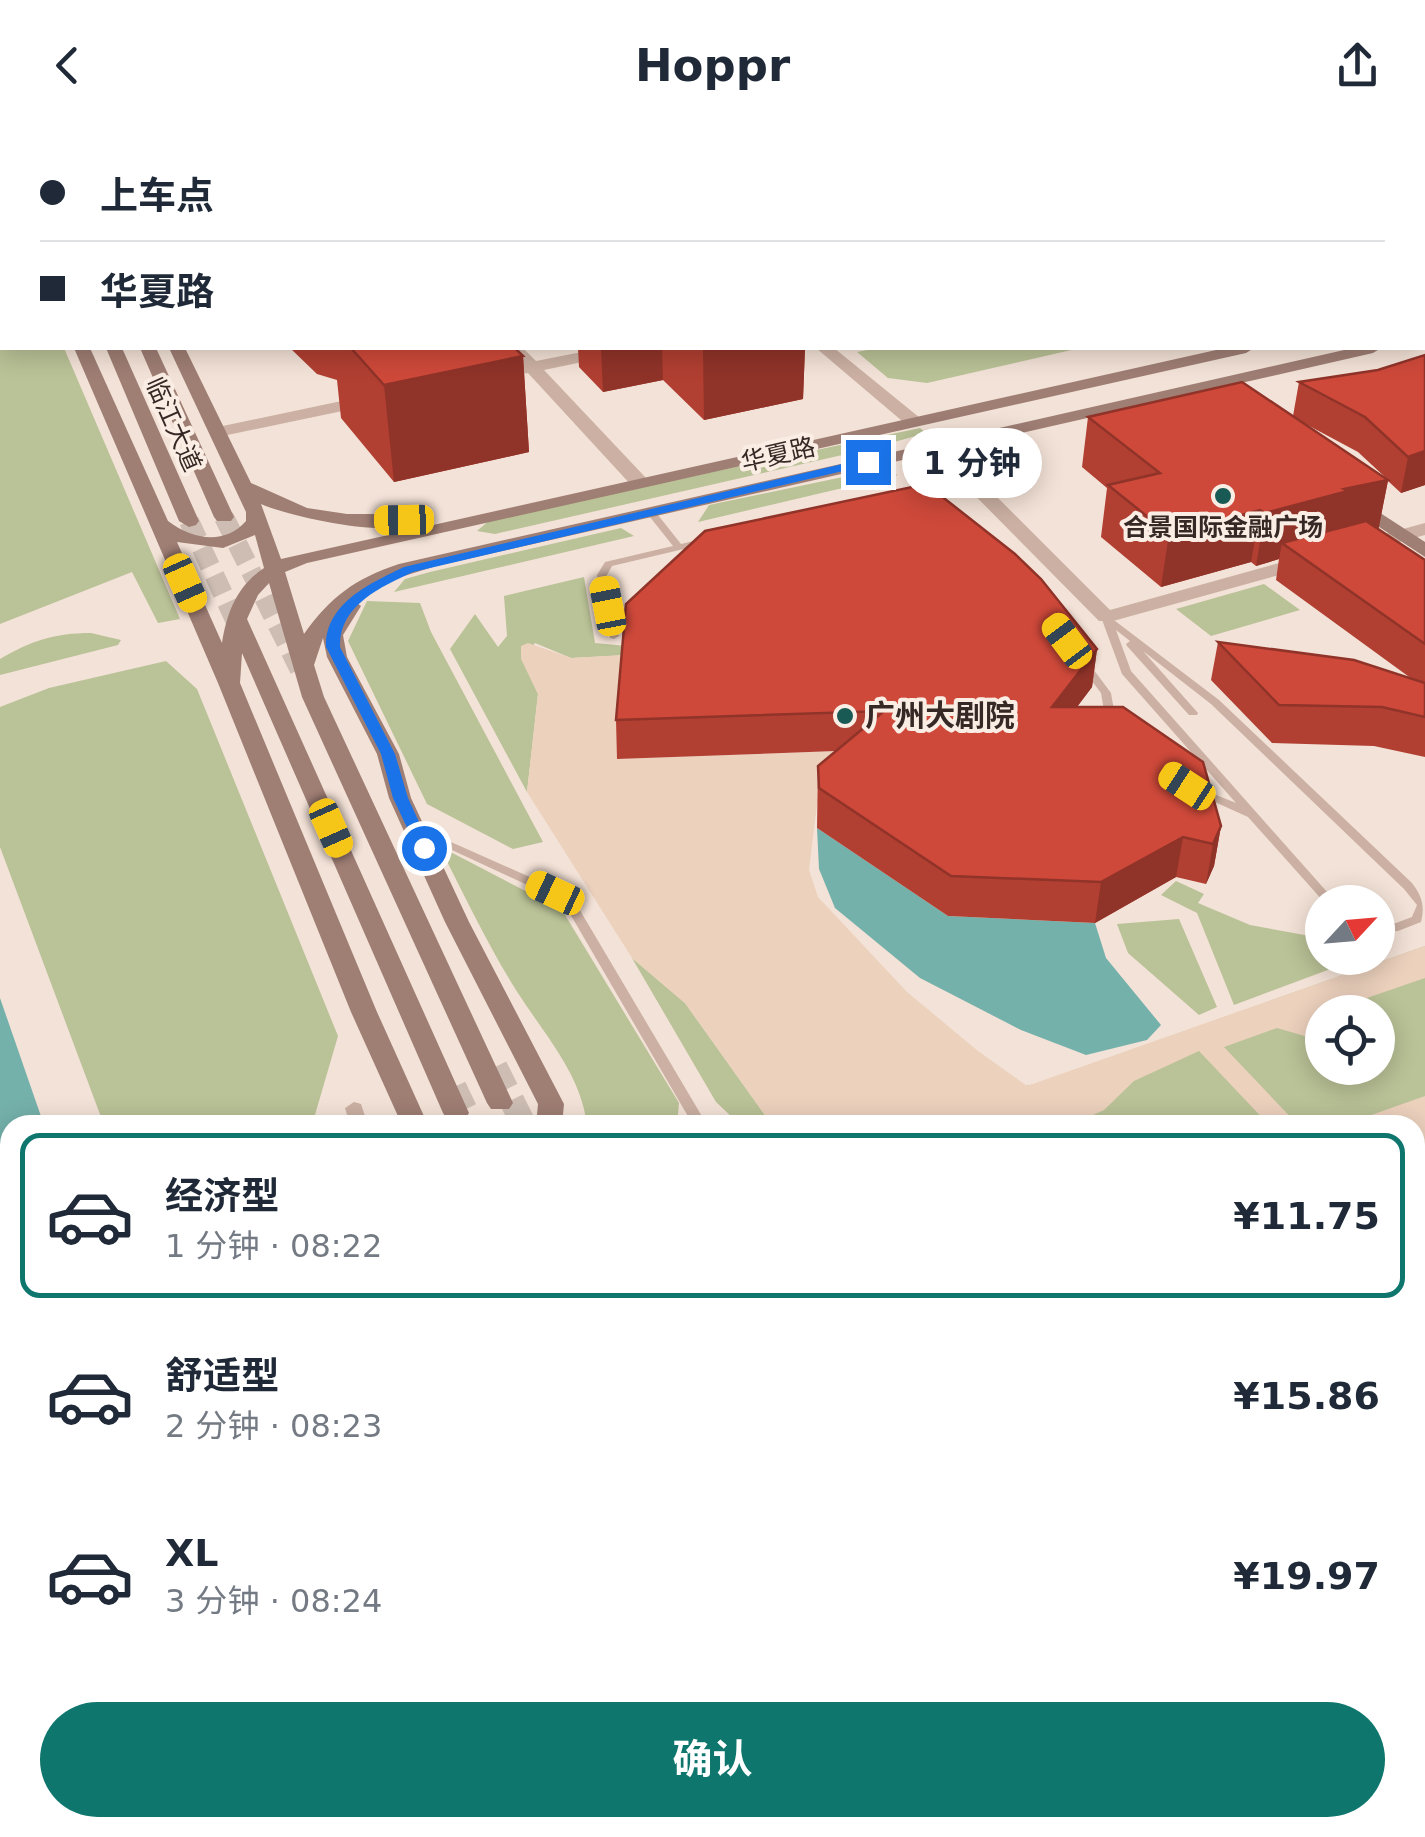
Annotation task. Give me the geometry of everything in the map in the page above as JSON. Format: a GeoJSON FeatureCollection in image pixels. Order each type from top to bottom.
{"type":"FeatureCollection","features":[{"type":"Feature","properties":{"kind":"main road"},"geometry":{"type":"LineString","coordinates":[[83,350],[229,683],[410,1115]]}},
{"type":"Feature","properties":{"kind":"main road","name":"临江大道"},"geometry":{"type":"LineString","coordinates":[[115,350],[189,521]]}},
{"type":"Feature","properties":{"kind":"main road","name":"临江大道"},"geometry":{"type":"LineString","coordinates":[[149,350],[224,516]]}},
{"type":"Feature","properties":{"kind":"main road"},"geometry":{"type":"LineString","coordinates":[[178,350],[255,511],[302,669],[500,1103]]}},
{"type":"Feature","properties":{"kind":"main road","name":"华夏路"},"geometry":{"type":"LineString","coordinates":[[240,602],[275,570],[301,558],[1237,350]]}},
{"type":"Feature","properties":{"kind":"main road","name":"华夏路"},"geometry":{"type":"LineString","coordinates":[[302,669],[308,642],[334,603],[361,584],[409,569],[1364,350]]}},
{"type":"Feature","properties":{"kind":"main road"},"geometry":{"type":"LineString","coordinates":[[1189,389],[1215,407]]}},
{"type":"Feature","properties":{"kind":"main road"},"geometry":{"type":"LineString","coordinates":[[245,486],[262,499],[326,518],[468,519]]}},
{"type":"Feature","properties":{"kind":"main road"},"geometry":{"type":"LineString","coordinates":[[1340,493],[1425,551]]}},
{"type":"Feature","properties":{"kind":"main road"},"geometry":{"type":"LineString","coordinates":[[159,524],[183,540],[232,540],[253,528],[255,511]]}},
{"type":"Feature","properties":{"kind":"main road"},"geometry":{"type":"LineString","coordinates":[[468,519],[456,527],[454,538],[471,546],[500,546]]}},
{"type":"Feature","properties":{"kind":"main road"},"geometry":{"type":"LineString","coordinates":[[409,569],[365,590],[342,615],[333,636],[336,656],[388,754],[414,828],[473,955],[550,1104],[549,1115]]}},
{"type":"Feature","properties":{"kind":"main road"},"geometry":{"type":"LineString","coordinates":[[229,683],[240,602]]}},
{"type":"Feature","properties":{"kind":"main road"},"geometry":{"type":"LineString","coordinates":[[240,602],[239,627],[456,1113]]}},
{"type":"Feature","properties":{"kind":"main road"},"geometry":{"type":"LineString","coordinates":[[202,622],[262,676]]}},
{"type":"Feature","properties":{"kind":"street"},"geometry":{"type":"LineString","coordinates":[[516,350],[640,482]]}},
{"type":"Feature","properties":{"kind":"street"},"geometry":{"type":"LineString","coordinates":[[481,377],[614,350]]}},
{"type":"Feature","properties":{"kind":"street"},"geometry":{"type":"LineString","coordinates":[[826,350],[914,422]]}},
{"type":"Feature","properties":{"kind":"street"},"geometry":{"type":"LineString","coordinates":[[218,432],[384,397]]}},
{"type":"Feature","properties":{"kind":"street"},"geometry":{"type":"LineString","coordinates":[[936,446],[1106,616],[1425,529]]}},
{"type":"Feature","properties":{"kind":"lane"},"geometry":{"type":"LineString","coordinates":[[651,512],[680,548]]}},
{"type":"Feature","properties":{"kind":"lane"},"geometry":{"type":"LineString","coordinates":[[1402,536],[1400,548],[1425,566]]}},
{"type":"Feature","properties":{"kind":"lane"},"geometry":{"type":"LineString","coordinates":[[614,636],[602,575],[608,564],[718,538]]}},
{"type":"Feature","properties":{"kind":"lane"},"geometry":{"type":"LineString","coordinates":[[1106,616],[1193,713]]}},
{"type":"Feature","properties":{"kind":"lane"},"geometry":{"type":"LineString","coordinates":[[1106,616],[1126,672],[1315,885]]}},
{"type":"Feature","properties":{"kind":"lane"},"geometry":{"type":"LineString","coordinates":[[1106,616],[1215,702],[1408,886],[1423,905],[1417,919],[1395,927]]}},
{"type":"Feature","properties":{"kind":"lane"},"geometry":{"type":"LineString","coordinates":[[1071,646],[1106,693],[1112,730]]}},
{"type":"Feature","properties":{"kind":"lane"},"geometry":{"type":"LineString","coordinates":[[1187,786],[1252,814]]}},
{"type":"Feature","properties":{"kind":"lane"},"geometry":{"type":"LineString","coordinates":[[414,828],[555,893],[574,910],[694,1115]]}},
{"type":"Feature","properties":{"kind":"green space"},"geometry":{"type":"Polygon","coordinates":[[[0,350],[65,350],[180,619],[158,623],[132,572],[0,624],[0,350]]]}},
{"type":"Feature","properties":{"kind":"green space"},"geometry":{"type":"Polygon","coordinates":[[[1071,350],[927,383],[888,378],[857,352],[1071,350]]]}},
{"type":"Feature","properties":{"kind":"green space"},"geometry":{"type":"Polygon","coordinates":[[[920,428],[926,433],[873,448],[495,534],[477,531],[491,519],[920,428]]]}},
{"type":"Feature","properties":{"kind":"green space"},"geometry":{"type":"Polygon","coordinates":[[[881,469],[898,475],[698,522],[709,505],[881,469]]]}},
{"type":"Feature","properties":{"kind":"green space"},"geometry":{"type":"Polygon","coordinates":[[[621,528],[634,536],[394,592],[405,579],[621,528]]]}},
{"type":"Feature","properties":{"kind":"green space"},"geometry":{"type":"Polygon","coordinates":[[[584,577],[595,643],[627,646],[626,655],[571,658],[535,643],[522,659],[538,694],[527,792],[450,649],[475,614],[498,647],[507,636],[504,596],[584,577]]]}},
{"type":"Feature","properties":{"kind":"green space"},"geometry":{"type":"Polygon","coordinates":[[[1264,584],[1300,610],[1211,636],[1176,609],[1264,584]]]}},
{"type":"Feature","properties":{"kind":"green space"},"geometry":{"type":"Polygon","coordinates":[[[367,601],[420,603],[431,632],[543,842],[513,849],[427,804],[348,641],[367,601]]]}},
{"type":"Feature","properties":{"kind":"green space"},"geometry":{"type":"Polygon","coordinates":[[[91,633],[121,640],[118,645],[0,675],[0,659],[22,647],[54,636],[91,633]]]}},
{"type":"Feature","properties":{"kind":"green space"},"geometry":{"type":"Polygon","coordinates":[[[166,661],[197,689],[338,1036],[315,1115],[100,1115],[0,847],[0,707],[49,688],[166,661]]]}},
{"type":"Feature","properties":{"kind":"green space"},"geometry":{"type":"Polygon","coordinates":[[[439,846],[562,910],[679,1103],[678,1115],[585,1115],[569,1071],[485,937],[439,846]]]}},
{"type":"Feature","properties":{"kind":"green space"},"geometry":{"type":"Polygon","coordinates":[[[1176,881],[1204,894],[1198,903],[1250,925],[1305,935],[1305,975],[1314,975],[1234,1005],[1197,913],[1161,895],[1176,881]]]}},
{"type":"Feature","properties":{"kind":"green space"},"geometry":{"type":"Polygon","coordinates":[[[1179,919],[1217,1007],[1199,1015],[1128,953],[1117,924],[1179,919]]]}},
{"type":"Feature","properties":{"kind":"green space"},"geometry":{"type":"Polygon","coordinates":[[[1425,946],[1425,1115],[887,1115],[1035,1084],[1343,975],[1395,975],[1395,957],[1425,946]]]}},
{"type":"Feature","properties":{"kind":"green space"},"geometry":{"type":"Polygon","coordinates":[[[632,958],[685,1003],[765,1115],[730,1115],[716,1102],[632,958]]]}},
{"type":"Feature","properties":{"kind":"shaded area"},"geometry":{"type":"Polygon","coordinates":[[[528,643],[571,658],[626,655],[618,759],[840,751],[817,805],[809,870],[818,897],[907,992],[1027,1086],[1343,975],[1395,975],[1395,957],[1425,946],[1425,978],[1376,995],[1305,995],[1305,1036],[1277,1028],[1224,1047],[1289,1115],[1260,1115],[1199,1051],[1134,1081],[1104,1110],[1093,1115],[765,1115],[685,1003],[632,958],[527,792],[538,694],[521,659],[521,646],[528,643]]]}},
{"type":"Feature","properties":{"kind":"shaded area"},"geometry":{"type":"Polygon","coordinates":[[[1425,1096],[1425,1115],[1371,1115],[1425,1096]]]}},
{"type":"Feature","properties":{"kind":"water"},"geometry":{"type":"Polygon","coordinates":[[[817,828],[948,916],[1095,923],[1106,958],[1161,1025],[1147,1040],[1086,1055],[1021,1030],[920,978],[835,908],[819,869],[817,828]]]}},
{"type":"Feature","properties":{"kind":"water"},"geometry":{"type":"Polygon","coordinates":[[[0,998],[41,1115],[0,1115],[0,998]]]}},
{"type":"Feature","properties":{"kind":"building"},"geometry":{"type":"Polygon","coordinates":[[[353,350],[517,350],[523,356],[384,385],[353,350]]]}},
{"type":"Feature","properties":{"kind":"building"},"geometry":{"type":"Polygon","coordinates":[[[1425,355],[1425,451],[1408,457],[1365,417],[1299,382],[1378,370],[1425,355]]]}},
{"type":"Feature","properties":{"kind":"building"},"geometry":{"type":"Polygon","coordinates":[[[1242,382],[1388,480],[1169,534],[1108,485],[1160,473],[1088,417],[1242,382]]]}},
{"type":"Feature","properties":{"kind":"building","name":"广州大剧院"},"geometry":{"type":"Polygon","coordinates":[[[926,484],[1041,579],[1097,649],[1052,707],[1123,707],[1203,762],[1221,826],[1213,844],[1183,837],[1101,882],[951,876],[819,788],[818,766],[884,711],[616,720],[626,604],[705,531],[926,484]]]}},
{"type":"Feature","properties":{"kind":"building"},"geometry":{"type":"Polygon","coordinates":[[[1366,521],[1425,560],[1425,644],[1282,543],[1366,521]]]}},
{"type":"Feature","properties":{"kind":"building"},"geometry":{"type":"Polygon","coordinates":[[[1218,642],[1354,660],[1425,683],[1425,717],[1382,707],[1279,705],[1218,642]]]}},
{"type":"Feature","properties":{"kind":"tunnel"},"geometry":{"type":"LineString","coordinates":[[224,517],[301,672]]}},
{"type":"Feature","properties":{"kind":"tunnel"},"geometry":{"type":"LineString","coordinates":[[189,521],[244,639]]}},
{"type":"Feature","properties":{"kind":"tunnel"},"geometry":{"type":"LineString","coordinates":[[495,1067],[519,1115]]}},
{"type":"Feature","properties":{"kind":"tunnel"},"geometry":{"type":"LineString","coordinates":[[454,1087],[467,1115]]}},
{"type":"Feature","properties":{"kind":"place","name":"合景国际金融广场"},"geometry":{"type":"Point","coordinates":[1223,496]}},
{"type":"Feature","properties":{"kind":"place","name":"广州大剧院"},"geometry":{"type":"Point","coordinates":[845,716]}},
{"type":"Feature","properties":{"kind":"route"},"geometry":{"type":"LineString","coordinates":[[424,848],[400,798],[388,754],[333,647],[342,615],[365,590],[409,569],[868,462]]}}]}
